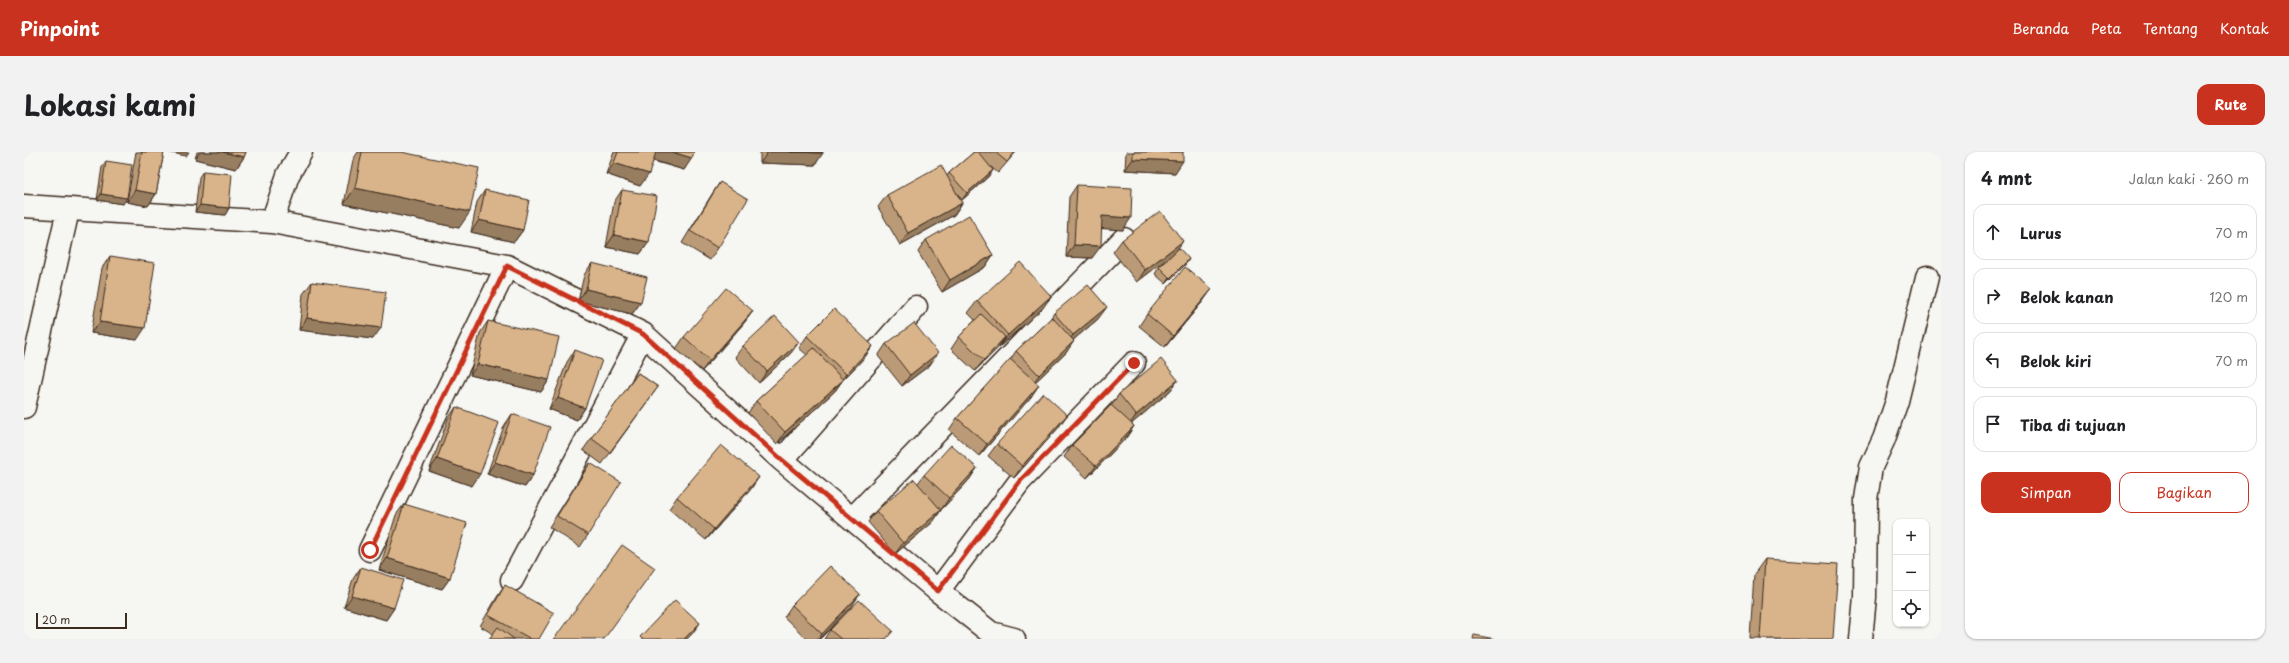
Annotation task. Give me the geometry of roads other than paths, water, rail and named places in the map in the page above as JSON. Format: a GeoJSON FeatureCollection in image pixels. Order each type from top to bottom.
{"type":"FeatureCollection","features":[{"type":"Feature","properties":{"kind":"street"},"geometry":{"type":"LineString","coordinates":[[272,222],[288,175],[301,152]]}},
{"type":"Feature","properties":{"kind":"street"},"geometry":{"type":"LineString","coordinates":[[24,206],[272,222],[507,266],[643,334],[782,460],[938,591],[988,636],[1014,639]]}},
{"type":"Feature","properties":{"kind":"street"},"geometry":{"type":"LineString","coordinates":[[24,407],[68,210]]}},
{"type":"Feature","properties":{"kind":"street"},"geometry":{"type":"LineString","coordinates":[[852,519],[1124,239]]}},
{"type":"Feature","properties":{"kind":"street"},"geometry":{"type":"LineString","coordinates":[[370,550],[507,266]]}},
{"type":"Feature","properties":{"kind":"street"},"geometry":{"type":"LineString","coordinates":[[1862,639],[1865,597],[1866,499],[1871,467],[1884,438],[1897,401],[1927,277]]}},
{"type":"Feature","properties":{"kind":"street"},"geometry":{"type":"LineString","coordinates":[[782,460],[916,307]]}},
{"type":"Feature","properties":{"kind":"street"},"geometry":{"type":"LineString","coordinates":[[512,580],[643,334]]}},
{"type":"Feature","properties":{"kind":"street"},"geometry":{"type":"LineString","coordinates":[[938,591],[1020,481],[1134,363]]}}]}
